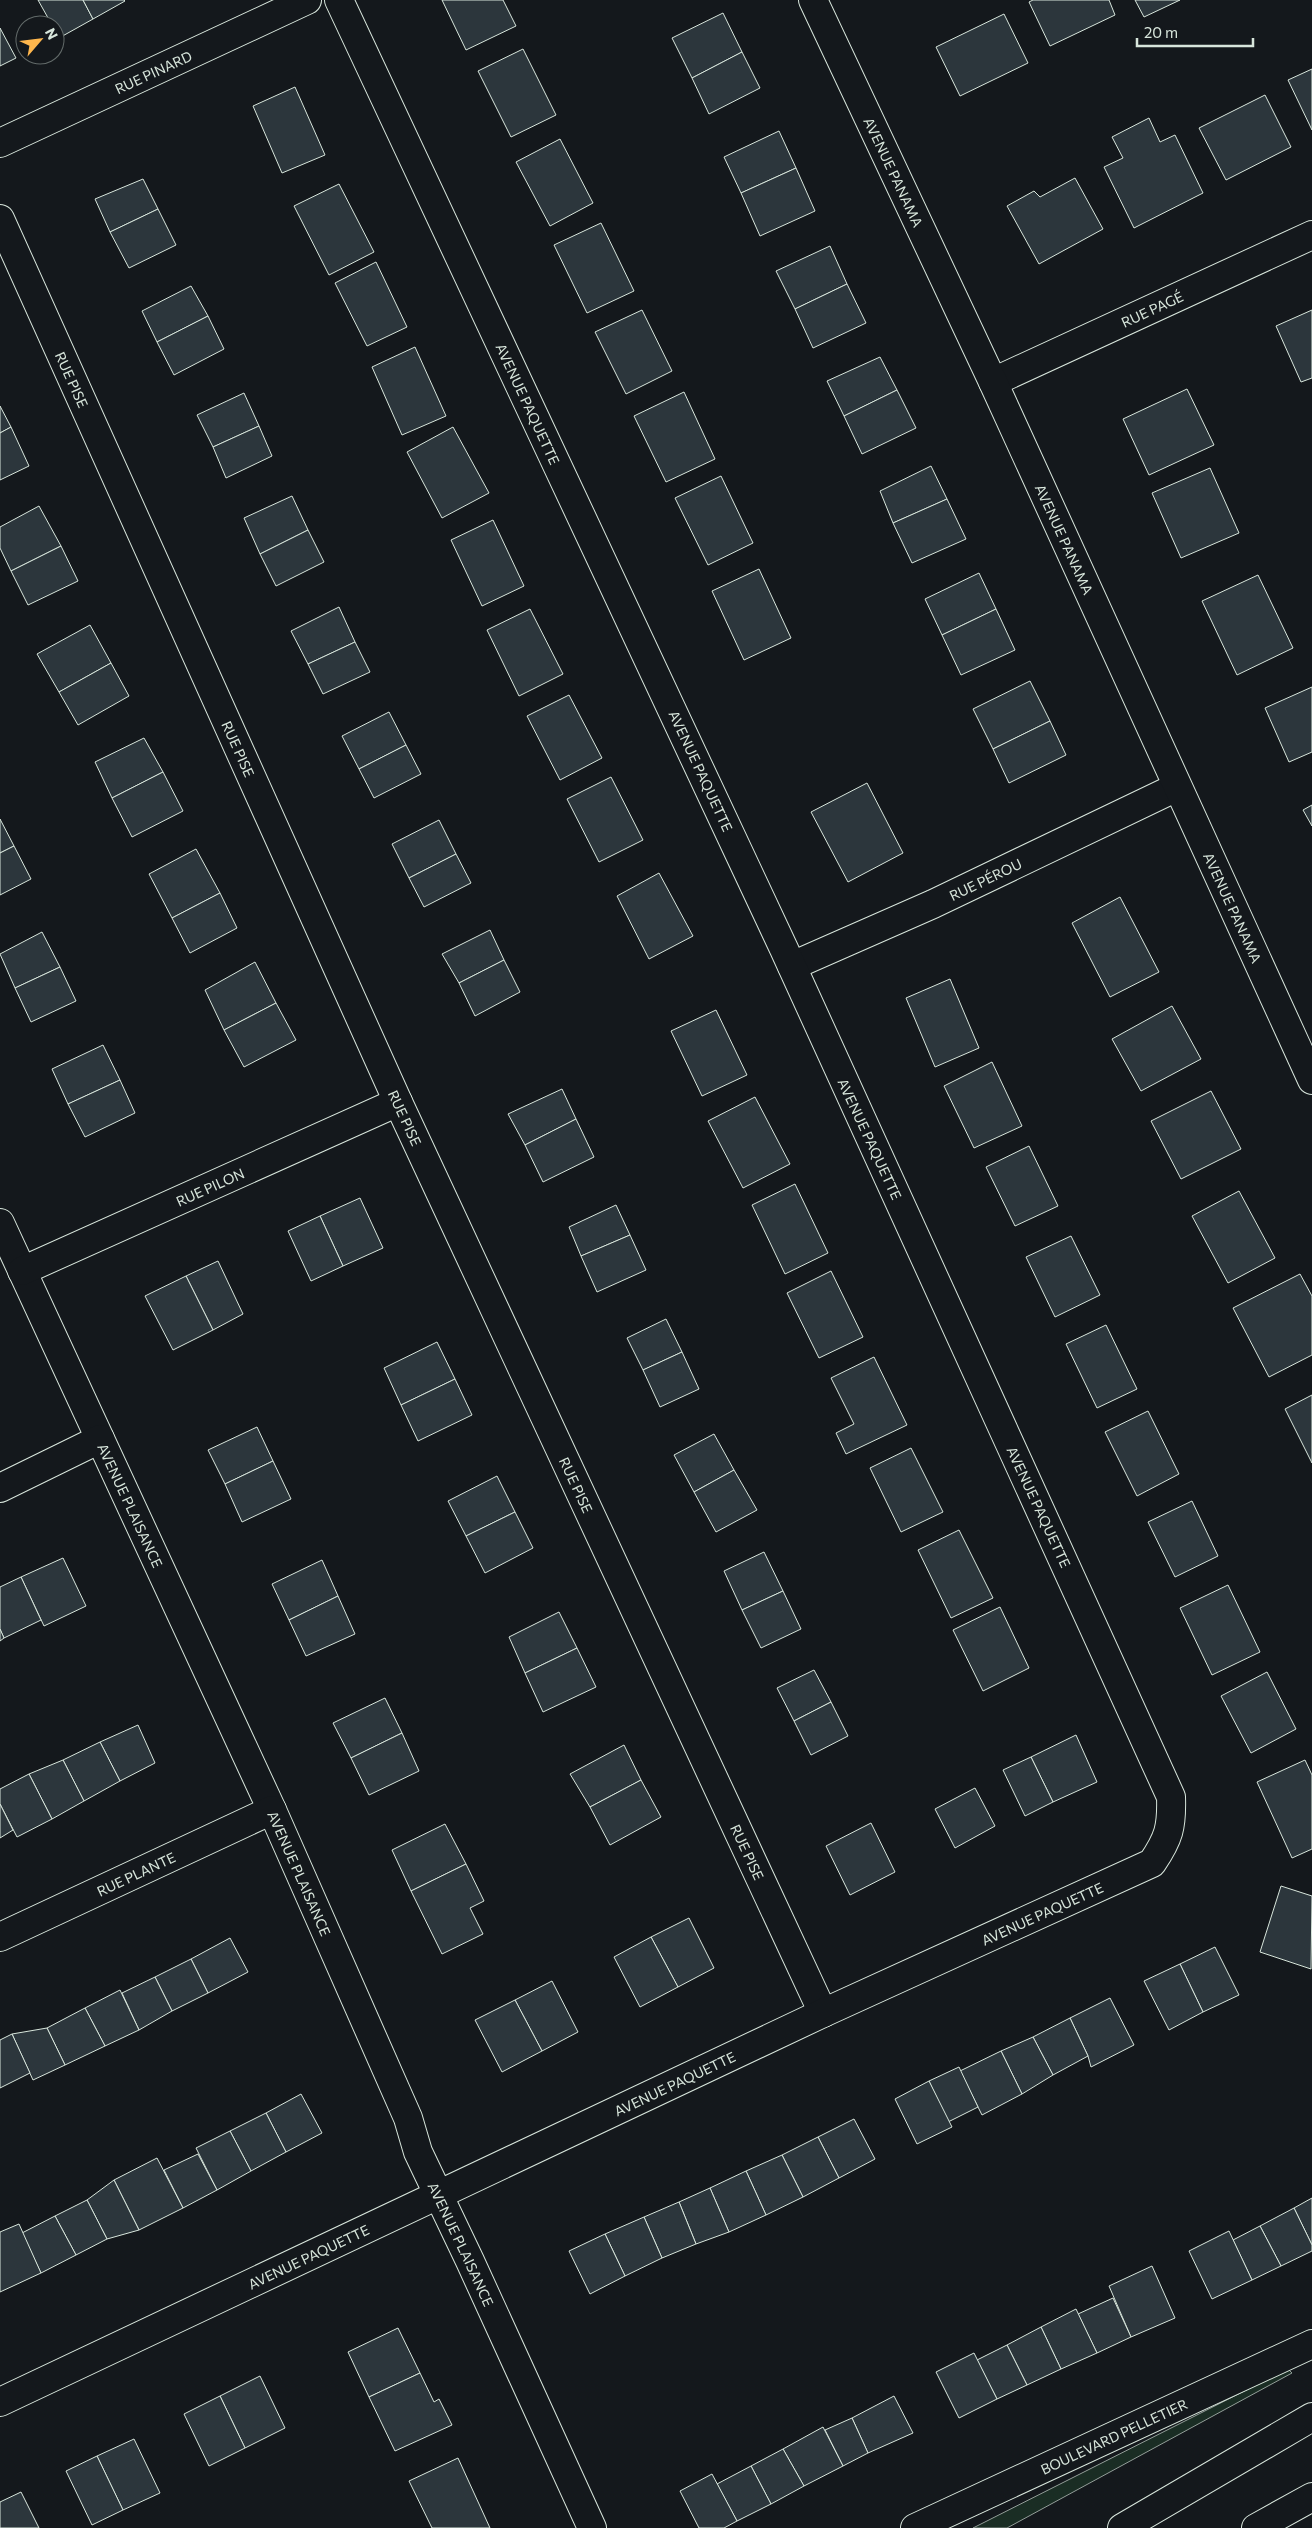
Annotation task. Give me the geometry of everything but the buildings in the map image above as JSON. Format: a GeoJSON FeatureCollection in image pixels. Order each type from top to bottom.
{"type":"FeatureCollection","features":[{"type":"Feature","properties":{"kind":"street","name":"RUE PINARD"},"geometry":{"type":"LineString","coordinates":[[0,143],[306,0]]}},
{"type":"Feature","properties":{"kind":"street","name":"AVENUE PAQUETTE"},"geometry":{"type":"LineString","coordinates":[[0,2402],[823,2013],[1152,1863],[1165,1845],[1172,1824],[1171,1797],[792,966],[339,0]]}},
{"type":"Feature","properties":{"kind":"street","name":"AVENUE PANAMA"},"geometry":{"type":"LineString","coordinates":[[813,0],[993,382],[1312,1080]]}},
{"type":"Feature","properties":{"kind":"street","name":"RUE PISE"},"geometry":{"type":"LineString","coordinates":[[0,219],[398,1102],[823,2013]]}},
{"type":"Feature","properties":{"kind":"street","name":"RUE PAGÉ"},"geometry":{"type":"LineString","coordinates":[[993,382],[1312,234]]}},
{"type":"Feature","properties":{"kind":"street","name":"RUE PÉROU"},"geometry":{"type":"LineString","coordinates":[[792,966],[933,904],[1177,787]]}},
{"type":"Feature","properties":{"kind":"street","name":"RUE PILON"},"geometry":{"type":"LineString","coordinates":[[22,1270],[398,1102]]}},
{"type":"Feature","properties":{"kind":"street","name":"AVENUE PLAISANCE"},"geometry":{"type":"LineString","coordinates":[[0,1223],[272,1810],[408,2118],[418,2152],[592,2528]]}},
{"type":"Feature","properties":{"kind":"street"},"geometry":{"type":"LineString","coordinates":[[0,1488],[100,1439]]}},
{"type":"Feature","properties":{"kind":"street","name":"RUE PLANTE"},"geometry":{"type":"LineString","coordinates":[[0,1937],[272,1810]]}},
{"type":"Feature","properties":{"kind":"street","name":"BOULEVARD PELLETIER"},"geometry":{"type":"LineString","coordinates":[[915,2528],[1312,2344]]}},
{"type":"Feature","properties":{"kind":"street"},"geometry":{"type":"LineString","coordinates":[[1122,2528],[1312,2417]]}},
{"type":"Feature","properties":{"kind":"street"},"geometry":{"type":"LineString","coordinates":[[1256,2528],[1312,2497]]}},
{"type":"Feature","properties":{"kind":"green space"},"geometry":{"type":"Polygon","coordinates":[[[1288,2369],[1292,2373],[1007,2528],[973,2528],[1288,2369]]]}}]}
